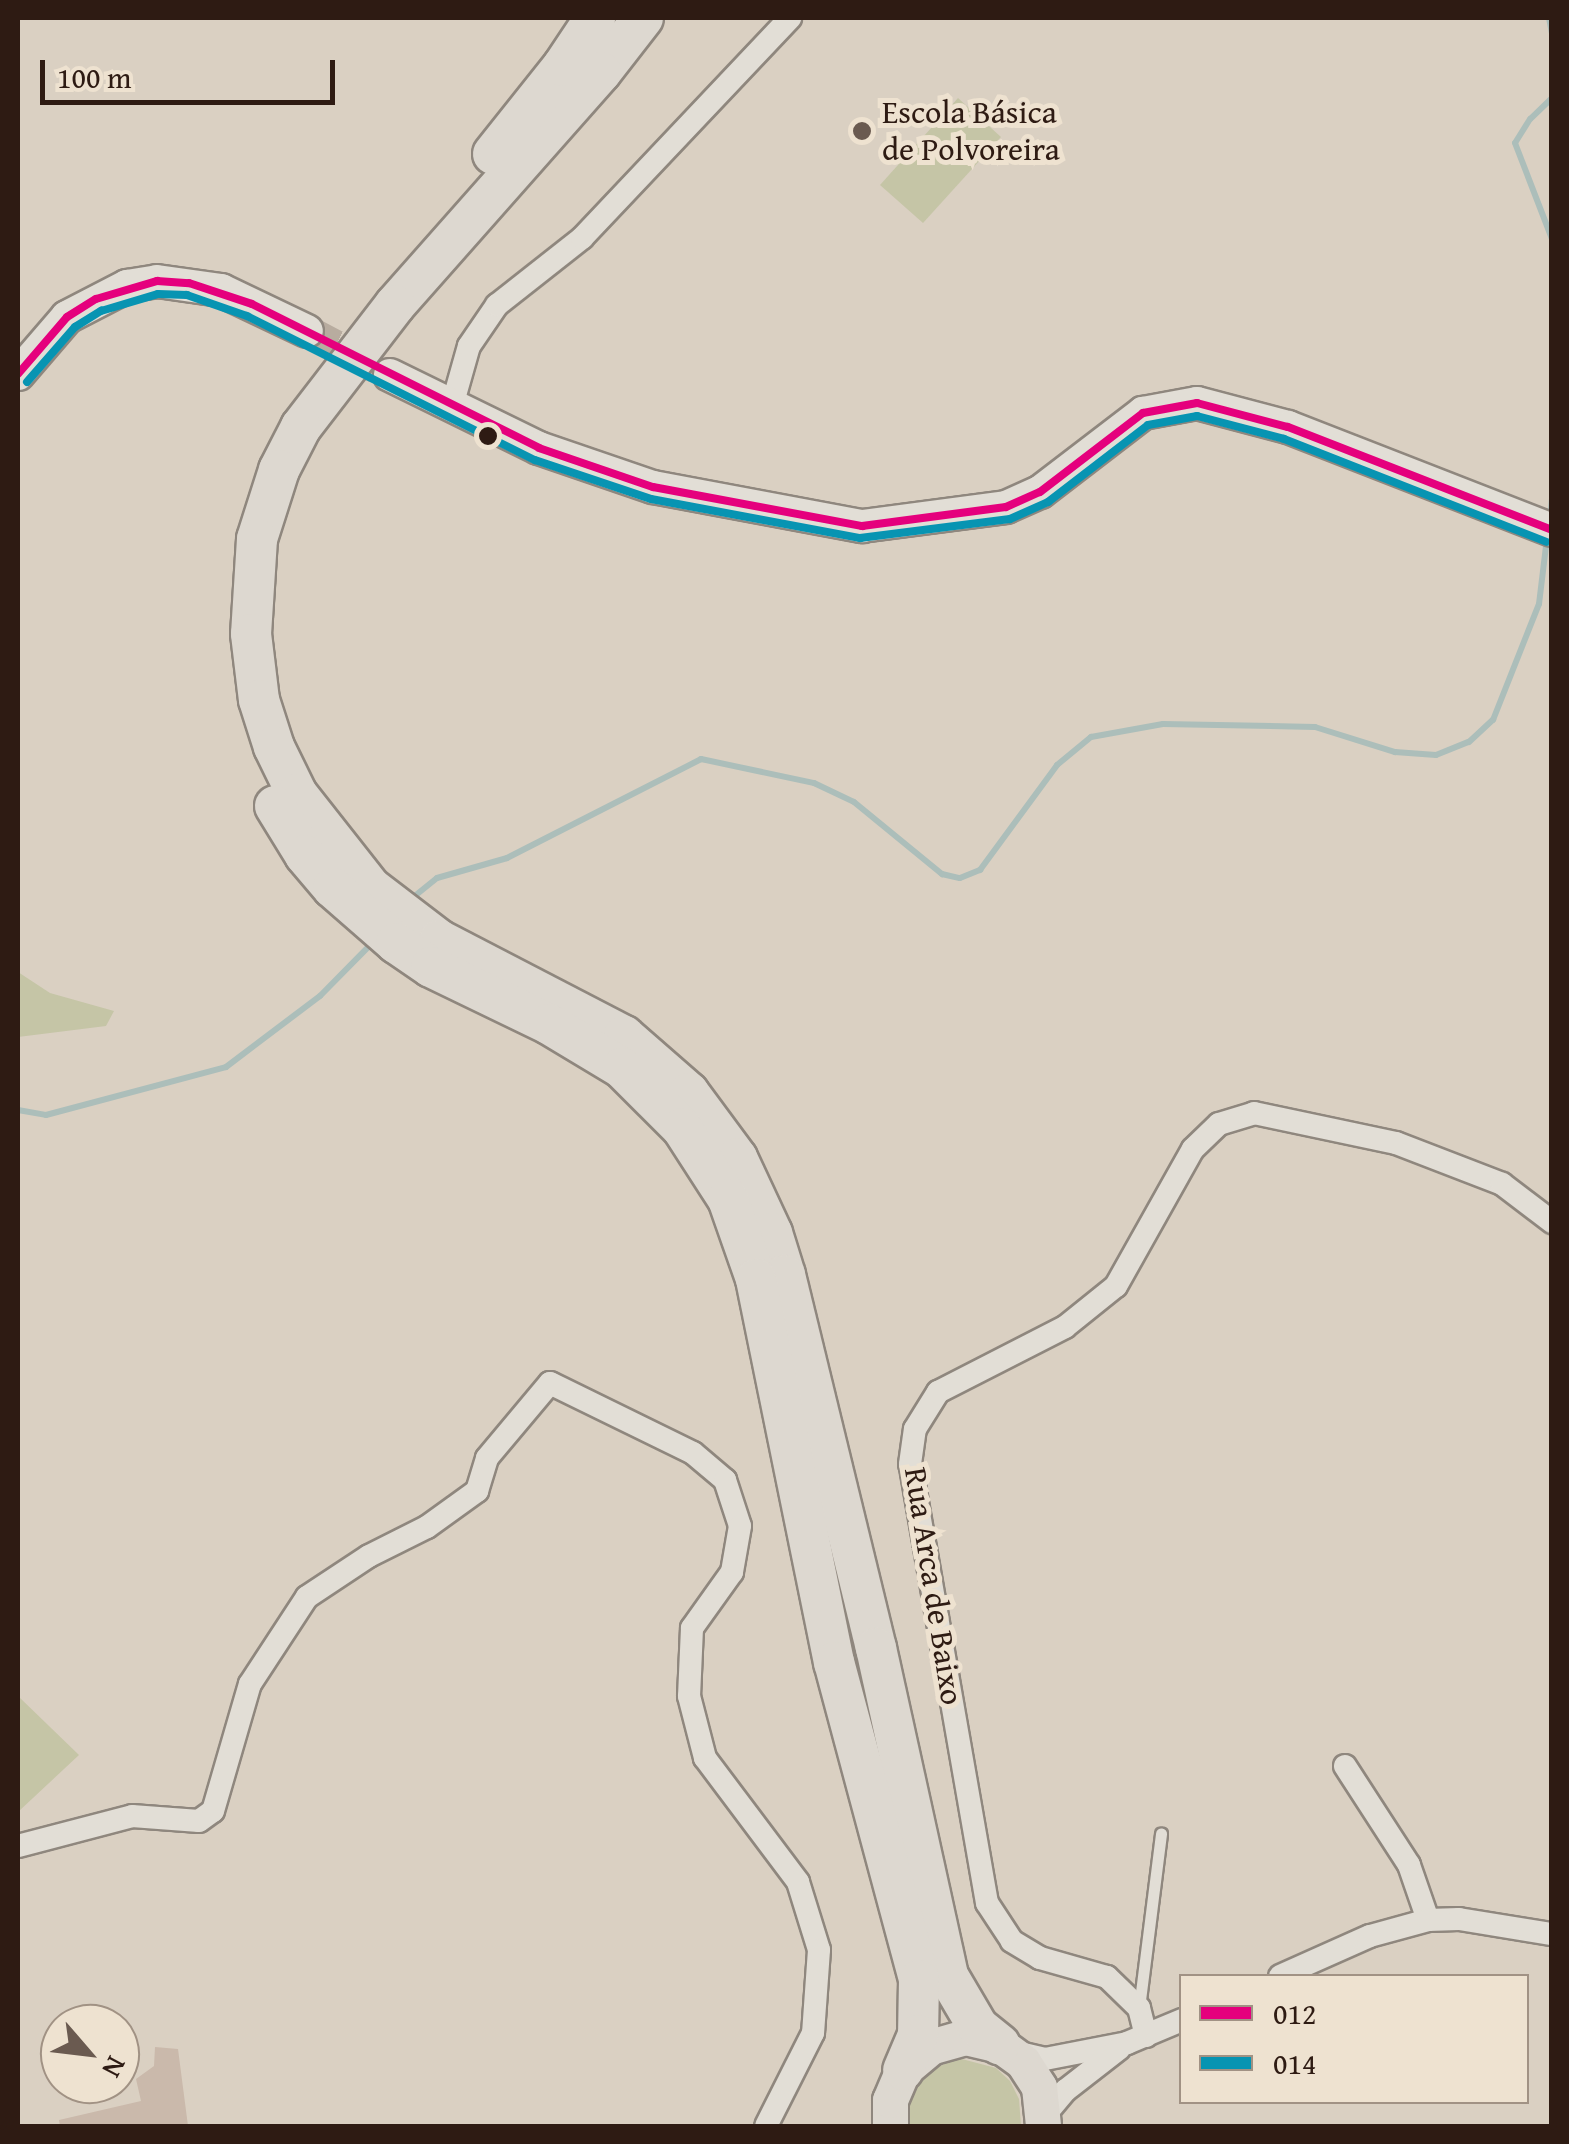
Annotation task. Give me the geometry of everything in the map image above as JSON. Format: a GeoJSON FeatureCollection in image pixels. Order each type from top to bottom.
{"type":"FeatureCollection","features":[{"type":"Feature","properties":{"kind":"highway"},"geometry":{"type":"LineString","coordinates":[[595,18],[532,107],[311,371],[258,465],[239,526],[229,612],[230,654],[246,738],[262,779],[297,843],[363,918],[431,968],[550,1024],[622,1068],[682,1128],[728,1200],[756,1278],[834,1662],[919,1980],[918,2035],[889,2106]]}},
{"type":"Feature","properties":{"kind":"highway"},"geometry":{"type":"LineString","coordinates":[[457,197],[559,92],[620,18]]}},
{"type":"Feature","properties":{"kind":"highway"},"geometry":{"type":"LineString","coordinates":[[643,18],[601,72],[395,305],[301,428],[279,470],[256,539],[251,634],[259,700],[274,747],[296,794],[371,888],[439,940],[624,1036],[689,1093],[736,1158],[772,1233],[785,1275],[876,1648],[948,1976],[978,2027],[1006,2048]]}},
{"type":"Feature","properties":{"kind":"highway"},"geometry":{"type":"LineString","coordinates":[[601,72],[627,56],[659,18]]}},
{"type":"Feature","properties":{"kind":"main road"},"geometry":{"type":"LineString","coordinates":[[18,374],[68,317],[127,286],[157,281],[221,290],[306,331]]}},
{"type":"Feature","properties":{"kind":"main road"},"geometry":{"type":"LineString","coordinates":[[390,375],[539,448],[654,487],[862,526],[1006,507],[1040,492],[1143,413],[1198,403],[1288,427],[1552,530]]}},
{"type":"Feature","properties":{"kind":"main road"},"geometry":{"type":"LineString","coordinates":[[889,2106],[930,2046],[964,2037],[1006,2048],[1032,2074],[1043,2122]]}},
{"type":"Feature","properties":{"kind":"street"},"geometry":{"type":"LineString","coordinates":[[452,406],[469,346],[497,305],[582,238],[790,18]]}},
{"type":"Feature","properties":{"kind":"street","name":"Rua Arca de Baixo"},"geometry":{"type":"LineString","coordinates":[[1139,2008],[1107,1976],[1040,1958],[1012,1941],[987,1904],[910,1464],[916,1429],[938,1392],[1065,1327],[1116,1286],[1193,1149],[1218,1124],[1254,1113],[1396,1143],[1502,1184],[1552,1222]]}},
{"type":"Feature","properties":{"kind":"street"},"geometry":{"type":"LineString","coordinates":[[18,1846],[132,1816],[199,1821],[213,1811],[250,1684],[307,1597],[369,1556],[427,1527],[477,1491],[487,1458],[550,1384],[693,1453],[726,1480],[740,1526],[732,1572],[692,1628],[689,1696],[705,1758],[798,1882],[819,1950],[813,2033],[766,2126]]}},
{"type":"Feature","properties":{"kind":"street"},"geometry":{"type":"LineString","coordinates":[[1345,1766],[1409,1865],[1428,1920]]}},
{"type":"Feature","properties":{"kind":"street"},"geometry":{"type":"LineString","coordinates":[[1284,1974],[1370,1936],[1428,1920],[1459,1918],[1552,1934]]}},
{"type":"Feature","properties":{"kind":"street"},"geometry":{"type":"LineString","coordinates":[[1136,2040],[1139,2008]]}},
{"type":"Feature","properties":{"kind":"street"},"geometry":{"type":"LineString","coordinates":[[1043,2122],[1066,2090],[1136,2040],[1179,2021]]}},
{"type":"Feature","properties":{"kind":"street"},"geometry":{"type":"LineString","coordinates":[[1006,2048],[1045,2058],[1136,2040]]}},
{"type":"Feature","properties":{"kind":"lane"},"geometry":{"type":"LineString","coordinates":[[1139,2008],[1161,1833]]}},
{"type":"Feature","properties":{"kind":"green space"},"geometry":{"type":"Polygon","coordinates":[[[958,98],[1001,137],[923,223],[880,185],[958,98]]]}},
{"type":"Feature","properties":{"kind":"green space"},"geometry":{"type":"Polygon","coordinates":[[[18,972],[50,993],[114,1011],[106,1026],[18,1037],[18,972]]]}},
{"type":"Feature","properties":{"kind":"green space"},"geometry":{"type":"Polygon","coordinates":[[[18,1696],[79,1755],[18,1812],[18,1696]]]}},
{"type":"Feature","properties":{"kind":"green space"},"geometry":{"type":"Polygon","coordinates":[[[958,2058],[996,2068],[1010,2081],[1019,2099],[1021,2126],[904,2126],[910,2089],[922,2074],[958,2058]]]}},
{"type":"Feature","properties":{"kind":"building"},"geometry":{"type":"Polygon","coordinates":[[[155,2047],[178,2049],[188,2126],[60,2126],[59,2120],[140,2104],[140,2076],[154,2066],[155,2047]]]}},
{"type":"Feature","properties":{"kind":"waterway"},"geometry":{"type":"LineString","coordinates":[[1549,18],[1552,34]]}},
{"type":"Feature","properties":{"kind":"waterway"},"geometry":{"type":"LineString","coordinates":[[1552,98],[1530,119],[1515,143],[1552,239]]}},
{"type":"Feature","properties":{"kind":"waterway"},"geometry":{"type":"LineString","coordinates":[[1550,521],[1552,500]]}},
{"type":"Feature","properties":{"kind":"waterway"},"geometry":{"type":"LineString","coordinates":[[411,899],[437,878],[507,858],[701,759],[814,783],[854,802],[942,874],[960,878],[980,870],[1057,765],[1091,737],[1163,724],[1315,727],[1395,752],[1436,755],[1469,742],[1493,720],[1539,604],[1547,538]]}},
{"type":"Feature","properties":{"kind":"waterway"},"geometry":{"type":"LineString","coordinates":[[18,1110],[46,1115],[226,1067],[320,996],[373,942]]}},
{"type":"Feature","properties":{"kind":"tunnel"},"geometry":{"type":"LineString","coordinates":[[307,331],[377,368]]}},
{"type":"Feature","properties":{"kind":"transit line","name":"012"},"geometry":{"type":"LineString","coordinates":[[18,374],[67,317],[96,299],[157,281],[189,283],[252,304],[539,448],[653,487],[862,526],[1006,507],[1040,492],[1143,413],[1197,403],[1288,427],[1552,530]]}},
{"type":"Feature","properties":{"kind":"transit line","name":"014"},"geometry":{"type":"LineString","coordinates":[[27,382],[75,327],[101,311],[158,294],[187,295],[247,316],[535,460],[651,499],[860,538],[1010,519],[1048,502],[1148,425],[1197,416],[1284,439],[1547,542]]}},
{"type":"Feature","properties":{"kind":"place","name":"Escola Básica de Polvoreira"},"geometry":{"type":"Point","coordinates":[862,131]}}]}
